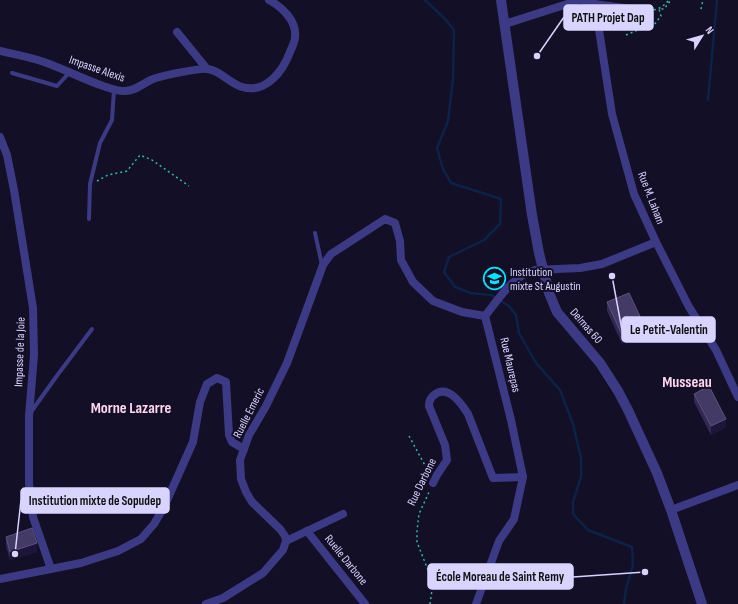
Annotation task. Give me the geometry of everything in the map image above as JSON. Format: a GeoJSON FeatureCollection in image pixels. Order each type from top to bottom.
{"type":"FeatureCollection","features":[{"type":"Feature","properties":{"kind":"street"},"geometry":{"type":"LineString","coordinates":[[177,32],[207,68],[243,88],[264,86],[280,72],[286,63],[295,38],[295,29],[291,20],[285,12],[269,0]]}},
{"type":"Feature","properties":{"kind":"street","name":"Delmas 60"},"geometry":{"type":"LineString","coordinates":[[501,0],[532,215],[539,253],[549,293],[557,312],[600,362],[618,391],[657,473],[671,510],[702,604]]}},
{"type":"Feature","properties":{"kind":"street"},"geometry":{"type":"LineString","coordinates":[[504,24],[581,0],[631,9]]}},
{"type":"Feature","properties":{"kind":"street","name":"Rue M. Laham"},"geometry":{"type":"LineString","coordinates":[[596,2],[612,114],[634,194],[656,242],[689,307],[716,350],[738,397]]}},
{"type":"Feature","properties":{"kind":"street","name":"Impasse Alexis"},"geometry":{"type":"LineString","coordinates":[[0,51],[43,61],[86,80],[123,92],[130,91],[160,76],[207,68]]}},
{"type":"Feature","properties":{"kind":"street","name":"Impasse de la Joie"},"geometry":{"type":"LineString","coordinates":[[0,137],[7,155],[14,190],[33,308],[34,355],[29,416],[29,483],[33,517],[51,569]]}},
{"type":"Feature","properties":{"kind":"street","name":"Ruelle Emeric"},"geometry":{"type":"LineString","coordinates":[[0,580],[81,563],[111,553],[141,539],[154,524],[164,507],[193,442],[200,402],[207,384],[217,378],[226,382],[229,435],[232,442],[244,449],[249,435],[266,406],[287,363],[322,265],[331,254],[385,219],[395,223],[400,241],[401,260],[413,282],[433,301],[462,312],[485,316]]}},
{"type":"Feature","properties":{"kind":"street"},"geometry":{"type":"LineString","coordinates":[[485,316],[520,276],[535,270],[580,268],[602,264],[656,242]]}},
{"type":"Feature","properties":{"kind":"street","name":"Rue Maurepas"},"geometry":{"type":"LineString","coordinates":[[476,604],[499,541],[514,519],[523,477],[512,420],[485,316]]}},
{"type":"Feature","properties":{"kind":"street","name":"Rue Darbone"},"geometry":{"type":"LineString","coordinates":[[435,479],[447,460],[445,445],[429,406],[429,401],[432,397],[442,391],[448,392],[453,396],[468,414],[493,478],[523,477]]}},
{"type":"Feature","properties":{"kind":"street"},"geometry":{"type":"LineString","coordinates":[[206,604],[223,598],[263,573],[283,550],[286,541],[285,536],[280,529],[252,502],[246,492],[241,479],[240,460],[244,449]]}},
{"type":"Feature","properties":{"kind":"street"},"geometry":{"type":"LineString","coordinates":[[671,510],[738,485]]}},
{"type":"Feature","properties":{"kind":"street"},"geometry":{"type":"LineString","coordinates":[[286,541],[343,514]]}},
{"type":"Feature","properties":{"kind":"street","name":"Ruelle Darbone"},"geometry":{"type":"LineString","coordinates":[[307,531],[365,604]]}},
{"type":"Feature","properties":{"kind":"street"},"geometry":{"type":"LineString","coordinates":[[223,598],[230,604]]}},
{"type":"Feature","properties":{"kind":"lane"},"geometry":{"type":"LineString","coordinates":[[12,73],[57,86],[70,73]]}},
{"type":"Feature","properties":{"kind":"lane"},"geometry":{"type":"LineString","coordinates":[[89,219],[90,184],[100,143],[112,120],[114,89]]}},
{"type":"Feature","properties":{"kind":"lane"},"geometry":{"type":"LineString","coordinates":[[314,233],[322,265]]}},
{"type":"Feature","properties":{"kind":"lane"},"geometry":{"type":"LineString","coordinates":[[29,416],[92,329]]}},
{"type":"Feature","properties":{"kind":"path"},"geometry":{"type":"LineString","coordinates":[[631,9],[664,9],[670,0]]}},
{"type":"Feature","properties":{"kind":"path"},"geometry":{"type":"LineString","coordinates":[[701,9],[703,0]]}},
{"type":"Feature","properties":{"kind":"path"},"geometry":{"type":"LineString","coordinates":[[643,14],[650,30],[661,16],[659,9]]}},
{"type":"Feature","properties":{"kind":"path"},"geometry":{"type":"LineString","coordinates":[[626,35],[638,30],[632,19]]}},
{"type":"Feature","properties":{"kind":"path"},"geometry":{"type":"LineString","coordinates":[[90,184],[108,175],[127,171],[140,155],[152,160],[189,186]]}},
{"type":"Feature","properties":{"kind":"path"},"geometry":{"type":"LineString","coordinates":[[409,436],[427,469],[435,479]]}},
{"type":"Feature","properties":{"kind":"path","name":"Rue Darbone"},"geometry":{"type":"LineString","coordinates":[[430,604],[433,583],[417,542],[417,531],[419,514],[435,479]]}},
{"type":"Feature","properties":{"kind":"building"},"geometry":{"type":"Polygon","coordinates":[[[629,293],[644,325],[622,335],[607,302],[629,293]]]}},
{"type":"Feature","properties":{"kind":"building"},"geometry":{"type":"Polygon","coordinates":[[[709,386],[726,419],[711,426],[694,394],[709,386]]]}},
{"type":"Feature","properties":{"kind":"building"},"geometry":{"type":"Polygon","coordinates":[[[32,528],[37,543],[10,552],[6,537],[32,528]]]}},
{"type":"Feature","properties":{"kind":"waterway"},"geometry":{"type":"LineString","coordinates":[[425,0],[454,30],[453,79],[448,121],[437,148],[443,169],[451,183],[501,199],[500,224],[484,240],[449,257],[444,272],[455,287],[471,293],[491,295],[509,306],[516,315],[519,333],[536,363],[560,390],[573,424],[581,458],[581,477],[573,502],[573,514],[588,530],[632,547],[633,565],[626,589],[624,604]]}},
{"type":"Feature","properties":{"kind":"waterway"},"geometry":{"type":"LineString","coordinates":[[708,100],[717,0]]}},
{"type":"Feature","properties":{"kind":"place","name":"PATH Projet Dap"},"geometry":{"type":"Point","coordinates":[537,56]}},
{"type":"Feature","properties":{"kind":"place","name":"Le Petit-Valentin"},"geometry":{"type":"Point","coordinates":[612,276]}},
{"type":"Feature","properties":{"kind":"place","name":"Institution mixte St Augustin"},"geometry":{"type":"Point","coordinates":[494,279]}},
{"type":"Feature","properties":{"kind":"place","name":"Institution mixte de Sopudep"},"geometry":{"type":"Point","coordinates":[15,554]}},
{"type":"Feature","properties":{"kind":"place","name":"École Moreau de Saint Remy"},"geometry":{"type":"Point","coordinates":[645,572]}},
{"type":"Feature","properties":{"kind":"district","name":"Musseau"},"geometry":{"type":"Point","coordinates":[687,382]}},
{"type":"Feature","properties":{"kind":"district","name":"Morne Lazarre"},"geometry":{"type":"Point","coordinates":[131,408]}}]}
